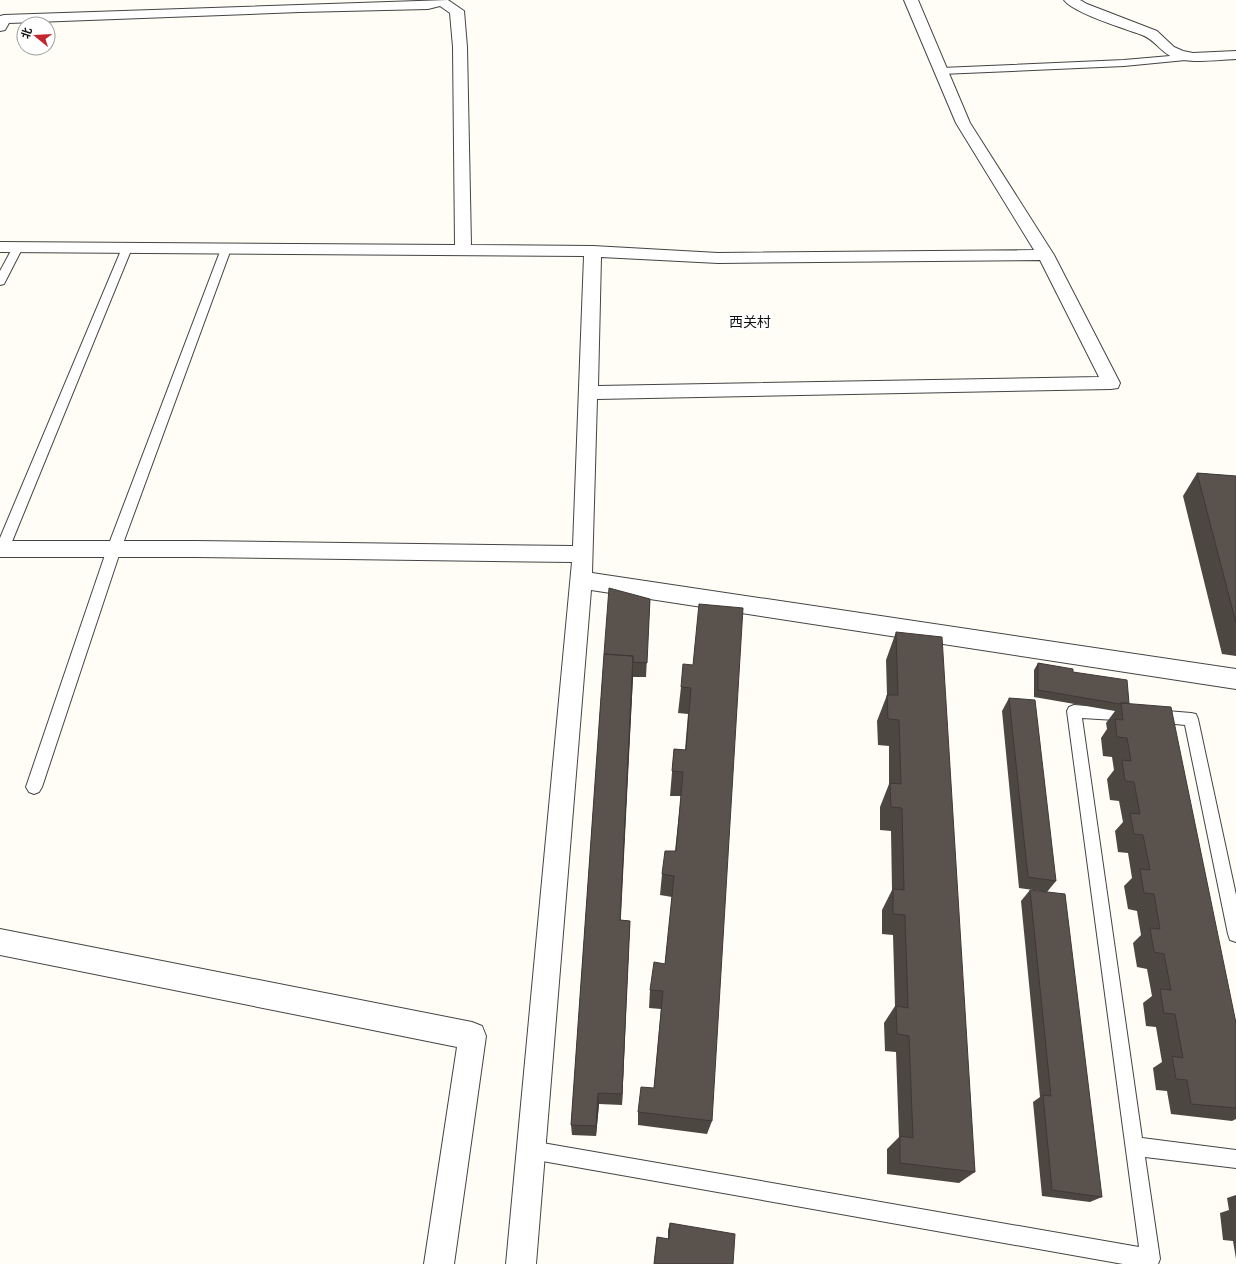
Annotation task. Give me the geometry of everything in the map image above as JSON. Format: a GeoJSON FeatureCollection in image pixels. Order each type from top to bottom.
{"type":"FeatureCollection","features":[{"type":"Feature","properties":{"kind":"street"},"geometry":{"type":"LineString","coordinates":[[588,393],[1111,382],[1046,255],[963,123],[911,0]]}},
{"type":"Feature","properties":{"kind":"street"},"geometry":{"type":"LineString","coordinates":[[1071,0],[1082,7],[1152,34],[1174,53],[1193,57],[1236,55]]}},
{"type":"Feature","properties":{"kind":"street"},"geometry":{"type":"LineString","coordinates":[[0,27],[4,19],[428,4],[442,1],[457,11],[460,54],[463,251]]}},
{"type":"Feature","properties":{"kind":"street"},"geometry":{"type":"LineString","coordinates":[[0,247],[593,252],[718,258],[1046,255]]}},
{"type":"Feature","properties":{"kind":"street"},"geometry":{"type":"LineString","coordinates":[[521,1264],[583,554],[593,252]]}},
{"type":"Feature","properties":{"kind":"street"},"geometry":{"type":"LineString","coordinates":[[1,549],[583,554]]}},
{"type":"Feature","properties":{"kind":"street"},"geometry":{"type":"LineString","coordinates":[[580,580],[1236,679]]}},
{"type":"Feature","properties":{"kind":"street"},"geometry":{"type":"LineString","coordinates":[[0,942],[472,1036],[439,1264]]}},
{"type":"Feature","properties":{"kind":"lane"},"geometry":{"type":"LineString","coordinates":[[941,71],[1124,63],[1193,57]]}},
{"type":"Feature","properties":{"kind":"lane"},"geometry":{"type":"LineString","coordinates":[[0,282],[18,247]]}},
{"type":"Feature","properties":{"kind":"lane"},"geometry":{"type":"LineString","coordinates":[[1,549],[127,248]]}},
{"type":"Feature","properties":{"kind":"lane"},"geometry":{"type":"LineString","coordinates":[[34,787],[114,549],[226,249]]}},
{"type":"Feature","properties":{"kind":"lane"},"geometry":{"type":"LineString","coordinates":[[531,1150],[1150,1259],[1074,711],[1191,719],[1236,934]]}},
{"type":"Feature","properties":{"kind":"lane"},"geometry":{"type":"LineString","coordinates":[[1134,1146],[1236,1159]]}},
{"type":"Feature","properties":{"kind":"building"},"geometry":{"type":"Polygon","coordinates":[[[1197,473],[1236,476],[1236,623],[1197,473]]]}},
{"type":"Feature","properties":{"kind":"building"},"geometry":{"type":"Polygon","coordinates":[[[609,588],[650,599],[647,663],[633,662],[633,656],[604,654],[609,588]]]}},
{"type":"Feature","properties":{"kind":"building"},"geometry":{"type":"Polygon","coordinates":[[[699,604],[743,608],[712,1121],[638,1112],[641,1087],[654,1088],[663,991],[650,990],[654,962],[665,964],[674,876],[662,874],[665,851],[676,851],[683,772],[672,771],[674,749],[686,750],[691,688],[681,687],[683,664],[693,665],[699,604]]]}},
{"type":"Feature","properties":{"kind":"building"},"geometry":{"type":"Polygon","coordinates":[[[896,632],[942,637],[975,1172],[900,1163],[900,1136],[913,1138],[909,1036],[897,1034],[896,1006],[908,1008],[905,915],[893,914],[893,889],[904,890],[902,808],[891,807],[890,783],[901,784],[899,720],[888,719],[887,695],[898,695],[896,632]]]}},
{"type":"Feature","properties":{"kind":"building"},"geometry":{"type":"Polygon","coordinates":[[[604,654],[633,656],[620,920],[630,921],[622,1094],[598,1093],[596,1126],[571,1125],[604,654]]]}},
{"type":"Feature","properties":{"kind":"building"},"geometry":{"type":"Polygon","coordinates":[[[1038,663],[1073,669],[1073,672],[1127,680],[1129,703],[1120,704],[1038,690],[1038,663]]]}},
{"type":"Feature","properties":{"kind":"building"},"geometry":{"type":"Polygon","coordinates":[[[1009,698],[1035,700],[1056,881],[1028,877],[1009,698]]]}},
{"type":"Feature","properties":{"kind":"building"},"geometry":{"type":"Polygon","coordinates":[[[1121,703],[1171,707],[1236,1023],[1236,1108],[1191,1104],[1187,1080],[1176,1079],[1172,1056],[1183,1058],[1175,1014],[1164,1013],[1160,989],[1171,990],[1164,954],[1154,952],[1150,928],[1160,929],[1154,894],[1144,893],[1140,869],[1150,870],[1143,835],[1134,834],[1130,813],[1140,814],[1134,782],[1125,781],[1122,760],[1131,761],[1127,738],[1117,737],[1115,719],[1123,720],[1121,703]]]}},
{"type":"Feature","properties":{"kind":"building"},"geometry":{"type":"Polygon","coordinates":[[[1030,890],[1065,894],[1102,1197],[1052,1190],[1043,1095],[1051,1096],[1030,890]]]}},
{"type":"Feature","properties":{"kind":"building"},"geometry":{"type":"Polygon","coordinates":[[[670,1223],[735,1234],[733,1264],[654,1264],[657,1237],[669,1239],[670,1223]]]}},
{"type":"Feature","properties":{"kind":"district","name":"西关村"},"geometry":{"type":"Point","coordinates":[750,322]}}]}
